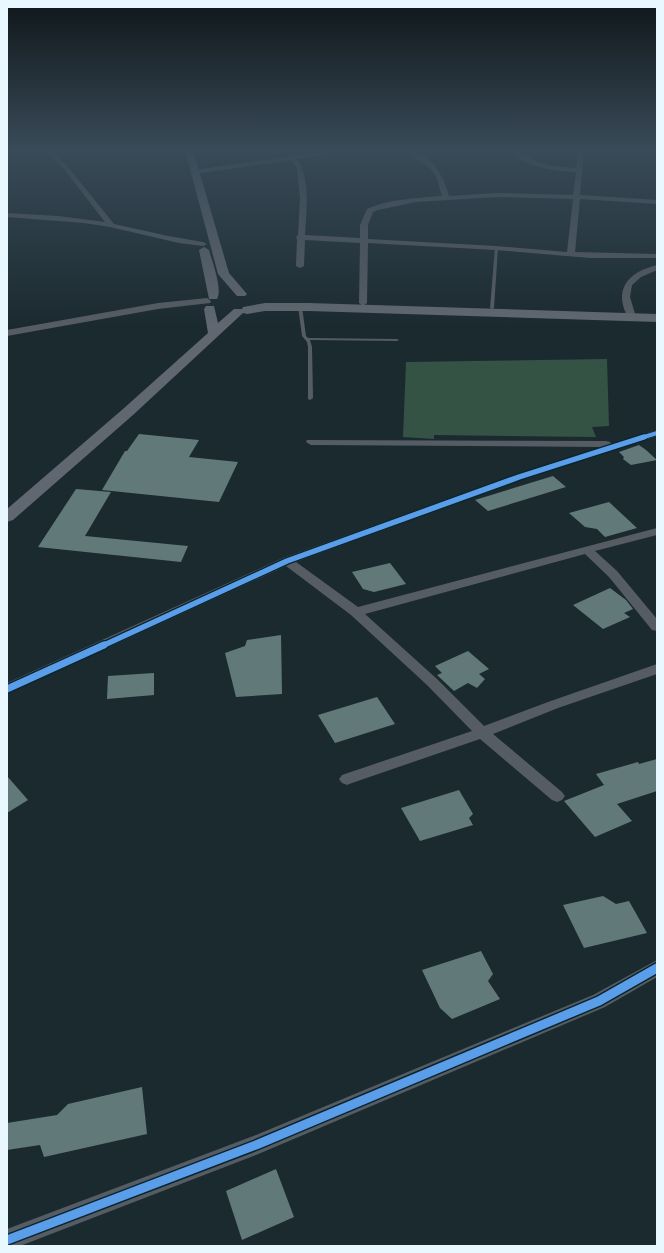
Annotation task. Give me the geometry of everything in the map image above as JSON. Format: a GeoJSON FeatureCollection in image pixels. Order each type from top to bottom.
{"type":"FeatureCollection","features":[{"type":"Feature","properties":{"kind":"main road"},"geometry":{"type":"LineString","coordinates":[[7,517],[128,412],[214,334],[243,311],[253,306],[254,302],[224,274],[206,208]]}},
{"type":"Feature","properties":{"kind":"main road"},"geometry":{"type":"LineString","coordinates":[[200,232],[213,287],[210,302],[214,334]]}},
{"type":"Feature","properties":{"kind":"main road"},"geometry":{"type":"LineString","coordinates":[[210,302],[226,294],[363,303],[631,315],[657,318]]}},
{"type":"Feature","properties":{"kind":"main road"},"geometry":{"type":"LineString","coordinates":[[210,302],[222,313],[265,307],[631,315],[657,313]]}},
{"type":"Feature","properties":{"kind":"street"},"geometry":{"type":"LineString","coordinates":[[98,208],[111,225]]}},
{"type":"Feature","properties":{"kind":"street"},"geometry":{"type":"LineString","coordinates":[[300,266],[302,208]]}},
{"type":"Feature","properties":{"kind":"street"},"geometry":{"type":"LineString","coordinates":[[363,303],[364,225],[370,212],[375,208]]}},
{"type":"Feature","properties":{"kind":"street"},"geometry":{"type":"LineString","coordinates":[[571,254],[576,208]]}},
{"type":"Feature","properties":{"kind":"street"},"geometry":{"type":"LineString","coordinates":[[7,215],[111,225],[173,240],[203,244]]}},
{"type":"Feature","properties":{"kind":"street"},"geometry":{"type":"LineString","coordinates":[[300,237],[496,248],[609,257],[657,256]]}},
{"type":"Feature","properties":{"kind":"street"},"geometry":{"type":"LineString","coordinates":[[631,315],[626,294],[626,286],[640,274],[657,267]]}},
{"type":"Feature","properties":{"kind":"street"},"geometry":{"type":"LineString","coordinates":[[7,333],[158,306],[210,302]]}},
{"type":"Feature","properties":{"kind":"street"},"geometry":{"type":"LineString","coordinates":[[7,689],[287,560],[519,477],[657,433]]}},
{"type":"Feature","properties":{"kind":"street"},"geometry":{"type":"LineString","coordinates":[[311,442],[625,444]]}},
{"type":"Feature","properties":{"kind":"street"},"geometry":{"type":"LineString","coordinates":[[356,612],[657,531]]}},
{"type":"Feature","properties":{"kind":"street"},"geometry":{"type":"LineString","coordinates":[[587,550],[613,574],[657,627]]}},
{"type":"Feature","properties":{"kind":"street"},"geometry":{"type":"LineString","coordinates":[[287,560],[356,612],[432,682],[482,733],[557,796]]}},
{"type":"Feature","properties":{"kind":"street"},"geometry":{"type":"LineString","coordinates":[[348,779],[482,733],[553,705],[657,668]]}},
{"type":"Feature","properties":{"kind":"street"},"geometry":{"type":"LineString","coordinates":[[7,1240],[263,1142],[599,1001],[657,968]]}},
{"type":"Feature","properties":{"kind":"lane"},"geometry":{"type":"LineString","coordinates":[[492,308],[496,248]]}},
{"type":"Feature","properties":{"kind":"lane"},"geometry":{"type":"LineString","coordinates":[[300,307],[304,336],[309,342],[310,347],[310,398]]}},
{"type":"Feature","properties":{"kind":"lane"},"geometry":{"type":"LineString","coordinates":[[307,339],[396,340]]}},
{"type":"Feature","properties":{"kind":"green space"},"geometry":{"type":"Polygon","coordinates":[[[607,359],[609,426],[592,427],[596,437],[434,435],[434,439],[403,437],[406,362],[607,359]]]}},
{"type":"Feature","properties":{"kind":"building"},"geometry":{"type":"Polygon","coordinates":[[[139,434],[199,440],[189,457],[238,462],[219,502],[102,490],[125,451],[127,451],[139,434]]]}},
{"type":"Feature","properties":{"kind":"building"},"geometry":{"type":"Polygon","coordinates":[[[639,445],[657,460],[631,465],[623,459],[624,457],[619,452],[639,445]]]}},
{"type":"Feature","properties":{"kind":"building"},"geometry":{"type":"Polygon","coordinates":[[[553,476],[566,487],[488,511],[475,500],[553,476]]]}},
{"type":"Feature","properties":{"kind":"building"},"geometry":{"type":"Polygon","coordinates":[[[76,489],[111,492],[85,536],[188,546],[181,562],[38,547],[76,489]]]}},
{"type":"Feature","properties":{"kind":"building"},"geometry":{"type":"Polygon","coordinates":[[[609,502],[637,528],[605,537],[597,529],[585,527],[569,513],[609,502]]]}},
{"type":"Feature","properties":{"kind":"building"},"geometry":{"type":"Polygon","coordinates":[[[390,563],[406,584],[374,592],[363,589],[352,572],[390,563]]]}},
{"type":"Feature","properties":{"kind":"building"},"geometry":{"type":"Polygon","coordinates":[[[610,588],[626,600],[633,609],[624,613],[630,617],[603,629],[573,605],[610,588]]]}},
{"type":"Feature","properties":{"kind":"building"},"geometry":{"type":"Polygon","coordinates":[[[281,635],[282,694],[236,697],[225,653],[245,646],[247,640],[281,635]]]}},
{"type":"Feature","properties":{"kind":"building"},"geometry":{"type":"Polygon","coordinates":[[[468,651],[489,669],[479,674],[485,679],[477,688],[468,683],[454,691],[437,675],[442,673],[435,666],[468,651]]]}},
{"type":"Feature","properties":{"kind":"building"},"geometry":{"type":"Polygon","coordinates":[[[154,673],[154,695],[107,699],[108,676],[154,673]]]}},
{"type":"Feature","properties":{"kind":"building"},"geometry":{"type":"Polygon","coordinates":[[[377,697],[395,724],[335,743],[318,715],[377,697]]]}},
{"type":"Feature","properties":{"kind":"building"},"geometry":{"type":"Polygon","coordinates":[[[657,759],[657,791],[617,804],[632,821],[595,837],[564,801],[604,785],[596,774],[638,762],[639,764],[657,759]]]}},
{"type":"Feature","properties":{"kind":"building"},"geometry":{"type":"Polygon","coordinates":[[[7,776],[28,800],[7,813],[7,776]]]}},
{"type":"Feature","properties":{"kind":"building"},"geometry":{"type":"Polygon","coordinates":[[[459,790],[473,814],[469,818],[473,825],[420,841],[401,808],[459,790]]]}},
{"type":"Feature","properties":{"kind":"building"},"geometry":{"type":"Polygon","coordinates":[[[603,896],[616,904],[629,901],[647,933],[584,948],[563,905],[603,896]]]}},
{"type":"Feature","properties":{"kind":"building"},"geometry":{"type":"Polygon","coordinates":[[[481,951],[493,974],[488,981],[500,999],[452,1019],[440,1008],[422,970],[481,951]]]}},
{"type":"Feature","properties":{"kind":"building"},"geometry":{"type":"Polygon","coordinates":[[[142,1087],[147,1134],[44,1157],[40,1145],[7,1150],[7,1123],[57,1115],[68,1104],[142,1087]]]}},
{"type":"Feature","properties":{"kind":"building"},"geometry":{"type":"Polygon","coordinates":[[[276,1169],[294,1217],[242,1240],[226,1191],[276,1169]]]}},
{"type":"Feature","properties":{"kind":"cycle path"},"geometry":{"type":"LineString","coordinates":[[7,689],[287,561],[519,477],[657,433]]}},
{"type":"Feature","properties":{"kind":"cycle path"},"geometry":{"type":"LineString","coordinates":[[7,1240],[256,1145],[599,1001],[657,968]]}}]}
